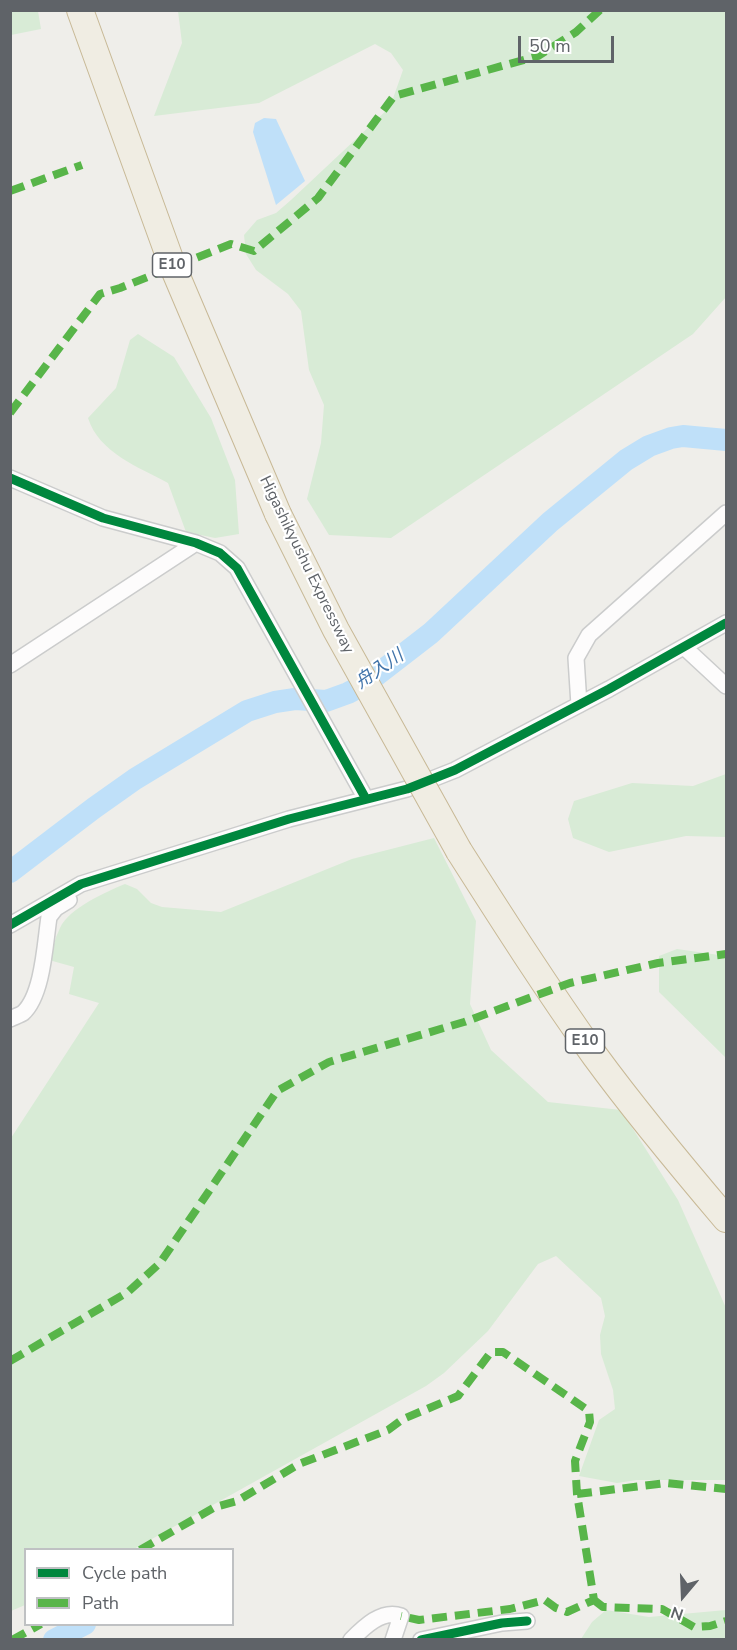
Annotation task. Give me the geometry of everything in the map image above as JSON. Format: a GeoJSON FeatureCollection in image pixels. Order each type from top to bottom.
{"type":"FeatureCollection","features":[{"type":"Feature","properties":{"kind":"highway","name":"Higashikyushu Expressway"},"geometry":{"type":"LineString","coordinates":[[80,10],[173,267],[278,514],[336,630],[459,851],[525,955],[596,1058],[726,1219]]}},
{"type":"Feature","properties":{"kind":"street"},"geometry":{"type":"LineString","coordinates":[[10,478],[104,518],[196,543],[220,553],[237,568],[366,799]]}},
{"type":"Feature","properties":{"kind":"street"},"geometry":{"type":"LineString","coordinates":[[579,705],[576,658],[589,635],[726,513]]}},
{"type":"Feature","properties":{"kind":"street"},"geometry":{"type":"LineString","coordinates":[[10,665],[196,543]]}},
{"type":"Feature","properties":{"kind":"street"},"geometry":{"type":"LineString","coordinates":[[10,926],[81,884],[289,819],[407,789],[455,770],[579,705],[726,623]]}},
{"type":"Feature","properties":{"kind":"street"},"geometry":{"type":"LineString","coordinates":[[684,647],[726,686]]}},
{"type":"Feature","properties":{"kind":"street"},"geometry":{"type":"LineString","coordinates":[[10,1019],[24,1012],[38,986],[49,917],[56,908],[81,890],[81,884]]}},
{"type":"Feature","properties":{"kind":"street"},"geometry":{"type":"LineString","coordinates":[[351,1640],[370,1622],[393,1613],[401,1616],[393,1640]]}},
{"type":"Feature","properties":{"kind":"street"},"geometry":{"type":"LineString","coordinates":[[421,1640],[502,1623],[527,1621]]}},
{"type":"Feature","properties":{"kind":"green space"},"geometry":{"type":"Polygon","coordinates":[[[10,11],[38,11],[41,29],[11,35],[10,11]]]}},
{"type":"Feature","properties":{"kind":"green space"},"geometry":{"type":"Polygon","coordinates":[[[178,11],[726,11],[726,297],[693,334],[391,538],[329,535],[307,499],[321,443],[324,405],[309,370],[301,311],[288,294],[256,270],[246,254],[244,235],[257,220],[276,213],[291,200],[390,107],[403,70],[391,53],[375,44],[259,103],[154,116],[182,43],[178,11]]]}},
{"type":"Feature","properties":{"kind":"green space"},"geometry":{"type":"Polygon","coordinates":[[[138,334],[174,357],[211,418],[235,480],[239,534],[215,538],[186,532],[168,483],[121,458],[101,441],[93,430],[88,418],[116,388],[130,340],[138,334]]]}},
{"type":"Feature","properties":{"kind":"green space"},"geometry":{"type":"Polygon","coordinates":[[[726,774],[726,837],[686,836],[609,852],[573,838],[568,819],[574,801],[632,783],[693,786],[726,774]]]}},
{"type":"Feature","properties":{"kind":"green space"},"geometry":{"type":"Polygon","coordinates":[[[434,838],[476,921],[470,1004],[491,1050],[548,1102],[621,1110],[678,1200],[726,1308],[726,1480],[637,1480],[617,1483],[579,1476],[599,1420],[615,1409],[613,1390],[601,1354],[600,1335],[605,1316],[601,1298],[556,1256],[538,1264],[488,1331],[444,1373],[426,1386],[136,1548],[24,1548],[24,1605],[11,1611],[11,1138],[99,1003],[69,994],[74,967],[49,960],[60,928],[80,907],[125,884],[137,889],[151,903],[162,907],[221,912],[352,859],[434,838]]]}},
{"type":"Feature","properties":{"kind":"green space"},"geometry":{"type":"Polygon","coordinates":[[[677,949],[726,956],[726,1058],[659,992],[659,956],[677,949]]]}},
{"type":"Feature","properties":{"kind":"green space"},"geometry":{"type":"Polygon","coordinates":[[[606,1610],[649,1617],[726,1610],[726,1639],[581,1639],[592,1622],[606,1610]]]}},
{"type":"Feature","properties":{"kind":"water"},"geometry":{"type":"Polygon","coordinates":[[[264,118],[276,119],[305,181],[276,205],[253,132],[255,123],[264,118]]]}},
{"type":"Feature","properties":{"kind":"waterway","name":"舟入川"},"geometry":{"type":"LineString","coordinates":[[10,872],[135,779],[247,711],[275,702],[295,699],[326,701],[365,684],[431,633],[550,522],[626,460],[649,446],[683,436],[726,440]]}},
{"type":"Feature","properties":{"kind":"waterway"},"geometry":{"type":"LineString","coordinates":[[54,1640],[81,1626]]}},
{"type":"Feature","properties":{"kind":"marked path"},"geometry":{"type":"LineString","coordinates":[[10,413],[100,294],[231,244],[254,251],[318,198],[394,96],[538,56],[576,32],[600,10]]}},
{"type":"Feature","properties":{"kind":"marked path"},"geometry":{"type":"LineString","coordinates":[[10,191],[82,165]]}},
{"type":"Feature","properties":{"kind":"marked path"},"geometry":{"type":"LineString","coordinates":[[10,1361],[128,1292],[160,1263],[277,1091],[329,1062],[464,1022],[570,983],[658,963],[726,954]]}},
{"type":"Feature","properties":{"kind":"marked path"},"geometry":{"type":"LineString","coordinates":[[143,1548],[215,1507],[237,1501],[299,1464],[388,1430],[403,1419],[458,1396],[491,1352],[503,1352],[589,1411],[590,1422],[575,1461],[577,1494],[594,1600],[567,1612],[545,1600],[510,1609],[419,1620],[401,1616]]}},
{"type":"Feature","properties":{"kind":"marked path"},"geometry":{"type":"LineString","coordinates":[[577,1494],[666,1483],[726,1489]]}},
{"type":"Feature","properties":{"kind":"marked path"},"geometry":{"type":"LineString","coordinates":[[594,1600],[603,1607],[662,1609],[694,1627],[710,1626],[726,1621]]}},
{"type":"Feature","properties":{"kind":"marked path"},"geometry":{"type":"LineString","coordinates":[[12,1640],[37,1626]]}},
{"type":"Feature","properties":{"kind":"cycle path"},"geometry":{"type":"LineString","coordinates":[[10,478],[103,518],[196,543],[220,553],[237,568],[366,799]]}},
{"type":"Feature","properties":{"kind":"cycle path"},"geometry":{"type":"LineString","coordinates":[[10,925],[81,884],[289,819],[407,789],[455,770],[609,689],[726,623]]}},
{"type":"Feature","properties":{"kind":"cycle path"},"geometry":{"type":"LineString","coordinates":[[421,1640],[502,1623],[527,1621]]}}]}
